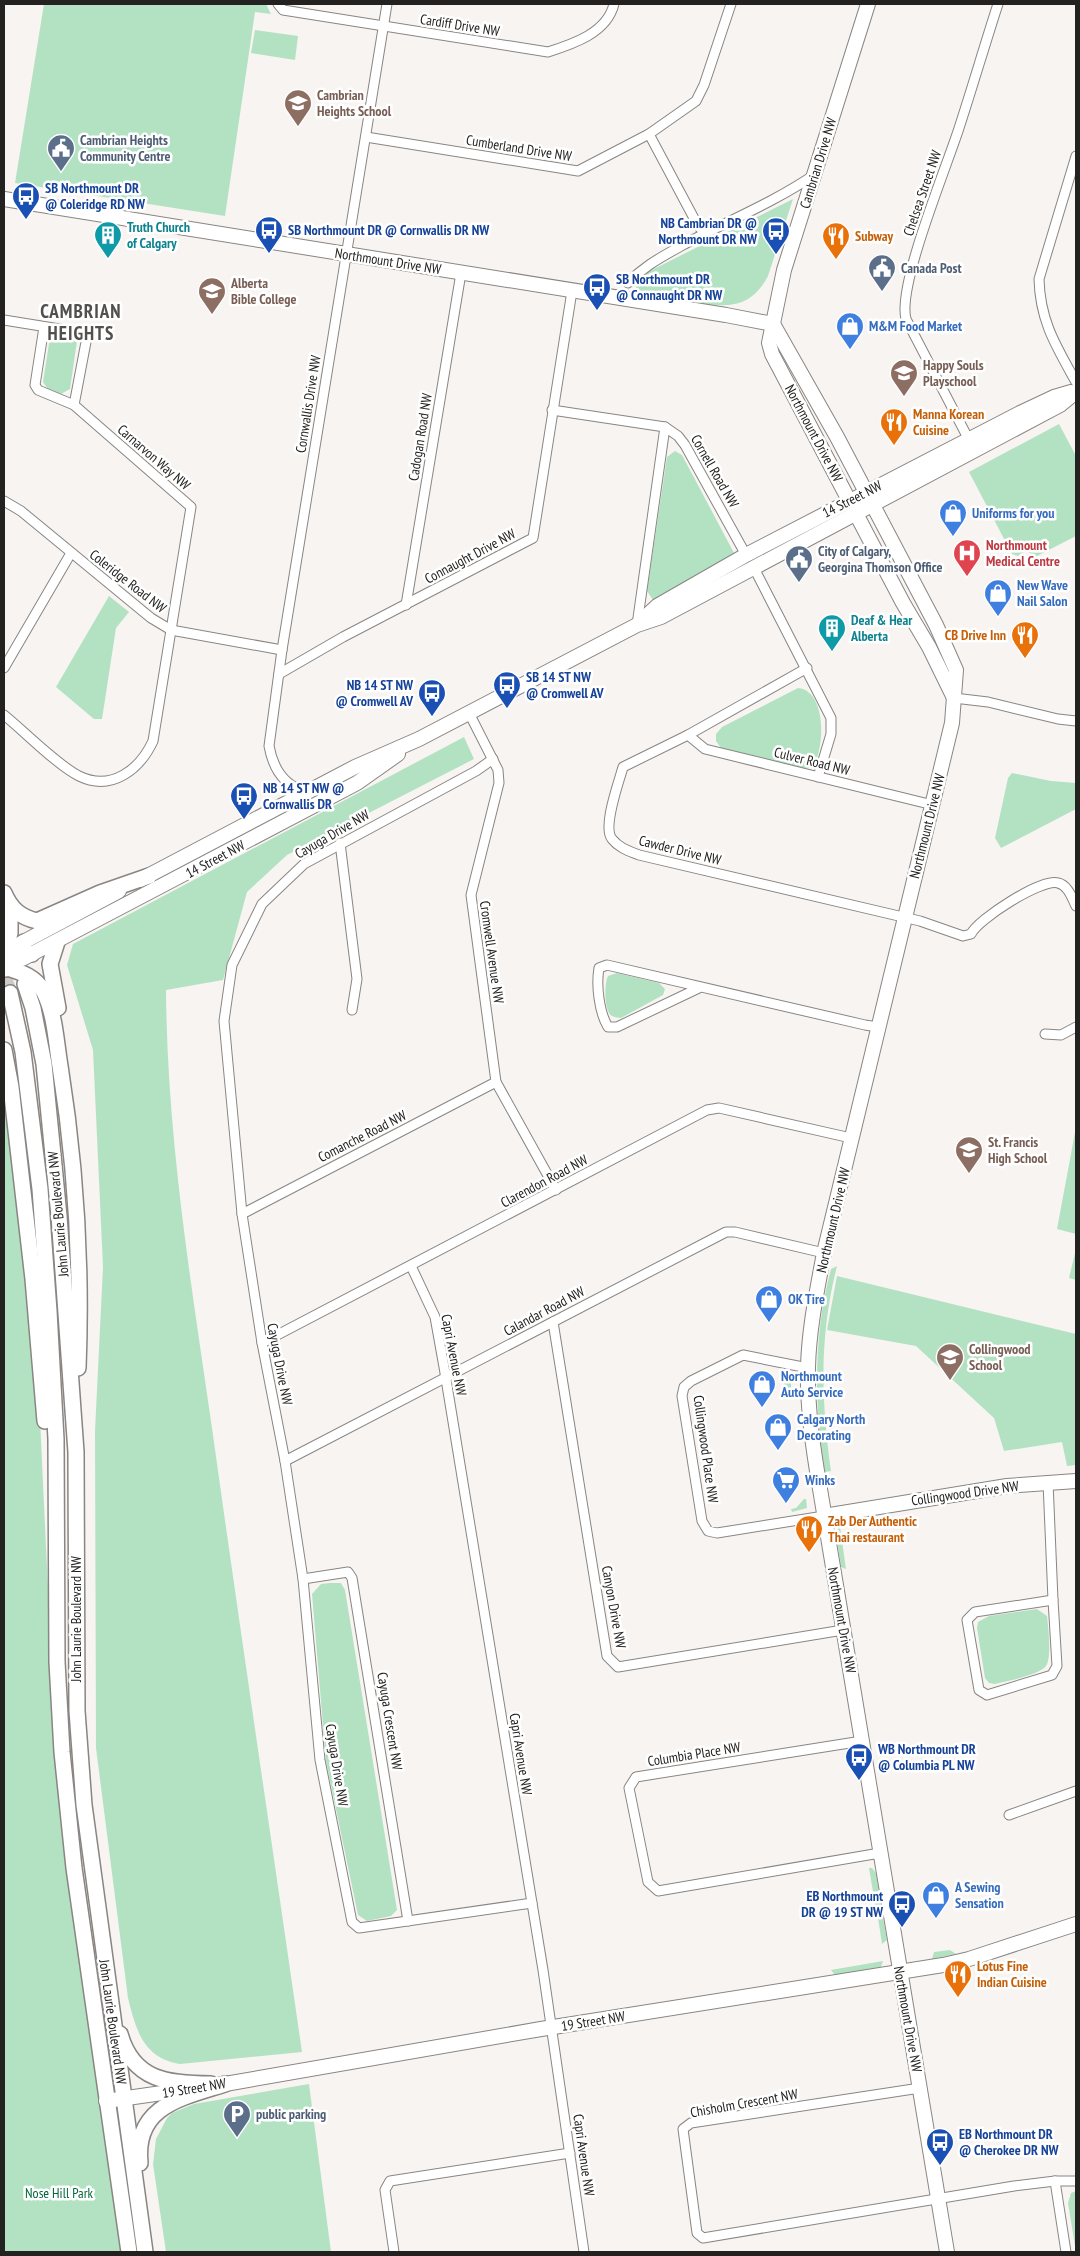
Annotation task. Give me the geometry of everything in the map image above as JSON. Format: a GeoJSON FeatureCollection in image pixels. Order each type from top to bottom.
{"type":"FeatureCollection","features":[{"type":"Feature","properties":{"kind":"main road"},"geometry":{"type":"LineString","coordinates":[[7,899],[18,914],[37,921],[100,893],[149,876]]}},
{"type":"Feature","properties":{"kind":"main road"},"geometry":{"type":"LineString","coordinates":[[7,899],[10,957],[25,973],[38,983],[44,993],[52,1018],[69,1124],[76,1215],[79,1351],[76,1452]]}},
{"type":"Feature","properties":{"kind":"main road"},"geometry":{"type":"LineString","coordinates":[[57,942],[50,964],[51,979],[67,1053],[72,1107],[69,1124]]}},
{"type":"Feature","properties":{"kind":"main road","name":"John Laurie Boulevard NW"},"geometry":{"type":"LineString","coordinates":[[25,984],[39,1035],[49,1101],[76,1452],[76,1711],[86,1830],[144,2252]]}},
{"type":"Feature","properties":{"kind":"main road","name":"John Laurie Boulevard NW"},"geometry":{"type":"LineString","coordinates":[[10,993],[23,1052],[40,1189],[56,1439],[57,1662],[62,1752],[74,1868],[128,2252]]}},
{"type":"Feature","properties":{"kind":"main road"},"geometry":{"type":"LineString","coordinates":[[4,1050],[11,1087],[33,1279],[45,1417],[48,1487],[56,1520]]}},
{"type":"Feature","properties":{"kind":"main road"},"geometry":{"type":"LineString","coordinates":[[107,1982],[123,2044],[137,2066],[160,2080],[184,2084],[225,2084]]}},
{"type":"Feature","properties":{"kind":"main road"},"geometry":{"type":"LineString","coordinates":[[150,2252],[139,2148],[142,2134],[154,2115],[163,2106],[225,2084]]}},
{"type":"Feature","properties":{"kind":"street","name":"Cornwallis Drive NW"},"geometry":{"type":"LineString","coordinates":[[307,792],[295,789],[283,779],[271,758],[269,746],[282,650],[387,4]]}},
{"type":"Feature","properties":{"kind":"street","name":"Cardiff Drive NW"},"geometry":{"type":"LineString","coordinates":[[281,7],[383,27],[548,52],[571,44],[597,30],[612,10],[614,4]]}},
{"type":"Feature","properties":{"kind":"street","name":"Cumberland Drive NW"},"geometry":{"type":"LineString","coordinates":[[366,137],[578,171],[649,134],[696,101],[704,85],[731,4]]}},
{"type":"Feature","properties":{"kind":"street","name":"Cambrian Drive NW"},"geometry":{"type":"LineString","coordinates":[[773,324],[784,270],[868,4]]}},
{"type":"Feature","properties":{"kind":"street","name":"Chelsea Street NW"},"geometry":{"type":"LineString","coordinates":[[969,440],[906,319],[904,304],[914,261],[998,4]]}},
{"type":"Feature","properties":{"kind":"street"},"geometry":{"type":"LineString","coordinates":[[649,134],[697,224],[704,233]]}},
{"type":"Feature","properties":{"kind":"street"},"geometry":{"type":"LineString","coordinates":[[1076,156],[1040,279],[1040,296],[1045,322],[1076,382]]}},
{"type":"Feature","properties":{"kind":"street"},"geometry":{"type":"LineString","coordinates":[[628,283],[643,268],[704,233],[797,186],[814,175]]}},
{"type":"Feature","properties":{"kind":"street","name":"Northmount Drive NW"},"geometry":{"type":"LineString","coordinates":[[4,198],[773,324]]}},
{"type":"Feature","properties":{"kind":"street","name":"Cadogan Road NW"},"geometry":{"type":"LineString","coordinates":[[406,605],[461,273]]}},
{"type":"Feature","properties":{"kind":"street","name":"Connaught Drive NW"},"geometry":{"type":"LineString","coordinates":[[279,674],[343,636],[532,538],[572,291]]}},
{"type":"Feature","properties":{"kind":"street"},"geometry":{"type":"LineString","coordinates":[[4,320],[78,332],[84,335],[86,342],[74,405]]}},
{"type":"Feature","properties":{"kind":"street","name":"Northmount Drive NW"},"geometry":{"type":"LineString","coordinates":[[773,324],[869,498],[936,625],[956,670],[957,681],[950,737],[904,917],[824,1253],[811,1330],[808,1368],[810,1426],[824,1516],[947,2252]]}},
{"type":"Feature","properties":{"kind":"street","name":"Northmount Drive NW"},"geometry":{"type":"LineString","coordinates":[[773,324],[769,343],[772,354],[850,500],[902,603],[929,647],[954,698]]}},
{"type":"Feature","properties":{"kind":"street","name":"Carnarvon Way NW"},"geometry":{"type":"LineString","coordinates":[[44,328],[35,384],[38,390],[74,405],[190,507],[170,630]]}},
{"type":"Feature","properties":{"kind":"street","name":"14 Street NW"},"geometry":{"type":"LineString","coordinates":[[10,957],[149,876],[355,766],[419,739],[636,625],[661,617],[856,513],[869,498],[969,440],[1054,397],[1076,391]]}},
{"type":"Feature","properties":{"kind":"street","name":"14 Street NW"},"geometry":{"type":"LineString","coordinates":[[636,625],[658,606],[746,555],[850,500],[869,498],[1060,405],[1076,391]]}},
{"type":"Feature","properties":{"kind":"street"},"geometry":{"type":"LineString","coordinates":[[552,410],[665,427],[636,625]]}},
{"type":"Feature","properties":{"kind":"street","name":"Cornell Road NW"},"geometry":{"type":"LineString","coordinates":[[665,427],[678,436],[686,445],[746,555]]}},
{"type":"Feature","properties":{"kind":"street","name":"Coleridge Road NW"},"geometry":{"type":"LineString","coordinates":[[4,501],[21,511],[151,618],[170,630],[282,650]]}},
{"type":"Feature","properties":{"kind":"street"},"geometry":{"type":"LineString","coordinates":[[4,668],[71,553]]}},
{"type":"Feature","properties":{"kind":"street"},"geometry":{"type":"LineString","coordinates":[[754,568],[831,718],[831,734],[818,777]]}},
{"type":"Feature","properties":{"kind":"street"},"geometry":{"type":"LineString","coordinates":[[4,715],[80,777],[99,781],[115,780],[133,770],[146,756],[153,741],[170,630]]}},
{"type":"Feature","properties":{"kind":"street","name":"Cawder Drive NW"},"geometry":{"type":"LineString","coordinates":[[807,668],[688,736],[623,767],[608,823],[610,838],[622,848],[639,855],[904,917]]}},
{"type":"Feature","properties":{"kind":"street"},"geometry":{"type":"LineString","coordinates":[[954,698],[988,702],[1058,719],[1076,721]]}},
{"type":"Feature","properties":{"kind":"street","name":"Cromwell Avenue NW"},"geometry":{"type":"LineString","coordinates":[[469,713],[498,770],[499,783],[471,895],[496,1082],[556,1190]]}},
{"type":"Feature","properties":{"kind":"street","name":"Culver Road NW"},"geometry":{"type":"LineString","coordinates":[[688,736],[705,748],[933,805]]}},
{"type":"Feature","properties":{"kind":"street","name":"14 Street NW"},"geometry":{"type":"LineString","coordinates":[[10,957],[57,942],[357,783],[419,739]]}},
{"type":"Feature","properties":{"kind":"street","name":"Cayuga Drive NW"},"geometry":{"type":"LineString","coordinates":[[493,759],[476,771],[304,864],[262,904],[232,965],[224,1021],[242,1214],[262,1343],[285,1461],[303,1579],[320,1760],[352,1922],[359,1928],[532,1903]]}},
{"type":"Feature","properties":{"kind":"street"},"geometry":{"type":"LineString","coordinates":[[340,844],[357,979],[352,1010]]}},
{"type":"Feature","properties":{"kind":"street"},"geometry":{"type":"LineString","coordinates":[[904,917],[964,936],[971,934],[974,928],[989,916],[1031,890],[1052,882],[1060,883],[1066,887],[1076,906]]}},
{"type":"Feature","properties":{"kind":"street"},"geometry":{"type":"LineString","coordinates":[[701,987],[617,1027],[608,1026],[603,1018],[597,976],[598,968],[607,965],[878,1027]]}},
{"type":"Feature","properties":{"kind":"street"},"geometry":{"type":"LineString","coordinates":[[1044,1034],[1062,1035],[1076,1027]]}},
{"type":"Feature","properties":{"kind":"street","name":"Comanche Road NW"},"geometry":{"type":"LineString","coordinates":[[242,1214],[496,1082]]}},
{"type":"Feature","properties":{"kind":"street","name":"Clarendon Road NW"},"geometry":{"type":"LineString","coordinates":[[262,1343],[707,1110],[719,1108],[851,1138]]}},
{"type":"Feature","properties":{"kind":"street","name":"Calandar Road NW"},"geometry":{"type":"LineString","coordinates":[[285,1461],[726,1232],[735,1232],[824,1253]]}},
{"type":"Feature","properties":{"kind":"street","name":"Capri Avenue NW"},"geometry":{"type":"LineString","coordinates":[[411,1266],[434,1317],[446,1378],[552,2027],[584,2252]]}},
{"type":"Feature","properties":{"kind":"street","name":"Canyon Drive NW"},"geometry":{"type":"LineString","coordinates":[[553,1322],[607,1656],[618,1667],[843,1630]]}},
{"type":"Feature","properties":{"kind":"street","name":"Collingwood Place NW"},"geometry":{"type":"LineString","coordinates":[[808,1368],[743,1355],[691,1381],[684,1387],[682,1396],[702,1521],[708,1530],[717,1533],[824,1516]]}},
{"type":"Feature","properties":{"kind":"street","name":"Collingwood Drive NW"},"geometry":{"type":"LineString","coordinates":[[824,1516],[1007,1486],[1076,1481]]}},
{"type":"Feature","properties":{"kind":"street"},"geometry":{"type":"LineString","coordinates":[[1048,1482],[1057,1666],[1052,1675],[987,1695],[979,1690],[967,1620],[975,1612],[1053,1600]]}},
{"type":"Feature","properties":{"kind":"street","name":"Cayuga Crescent NW"},"geometry":{"type":"LineString","coordinates":[[303,1579],[348,1572],[352,1578],[408,1921]]}},
{"type":"Feature","properties":{"kind":"street","name":"Columbia Place NW"},"geometry":{"type":"LineString","coordinates":[[862,1741],[636,1777],[630,1788],[648,1882],[658,1891],[880,1853]]}},
{"type":"Feature","properties":{"kind":"street"},"geometry":{"type":"LineString","coordinates":[[1008,1815],[1076,1791]]}},
{"type":"Feature","properties":{"kind":"street","name":"19 Street NW"},"geometry":{"type":"LineString","coordinates":[[106,2101],[225,2084],[552,2027],[969,1960],[1076,1924]]}},
{"type":"Feature","properties":{"kind":"street","name":"Chisholm Crescent NW"},"geometry":{"type":"LineString","coordinates":[[920,2088],[691,2123],[683,2129],[697,2233],[703,2238],[938,2200]]}},
{"type":"Feature","properties":{"kind":"street"},"geometry":{"type":"LineString","coordinates":[[394,2252],[385,2190],[390,2181],[570,2153]]}},
{"type":"Feature","properties":{"kind":"street"},"geometry":{"type":"LineString","coordinates":[[1055,2181],[1066,2252]]}},
{"type":"Feature","properties":{"kind":"street"},"geometry":{"type":"LineString","coordinates":[[938,2200],[1014,2186],[1055,2181],[1076,2181]]}},
{"type":"Feature","properties":{"kind":"green space"},"geometry":{"type":"Polygon","coordinates":[[[44,4],[266,4],[271,14],[255,12],[225,216],[15,183],[44,4]]]}},
{"type":"Feature","properties":{"kind":"green space"},"geometry":{"type":"Polygon","coordinates":[[[255,30],[298,36],[295,60],[251,53],[255,30]]]}},
{"type":"Feature","properties":{"kind":"green space"},"geometry":{"type":"Polygon","coordinates":[[[793,199],[768,276],[760,289],[751,297],[730,305],[719,305],[634,295],[637,282],[642,275],[793,199]]]}},
{"type":"Feature","properties":{"kind":"green space"},"geometry":{"type":"Polygon","coordinates":[[[55,333],[73,337],[77,341],[70,389],[61,394],[47,388],[43,382],[50,337],[55,333]]]}},
{"type":"Feature","properties":{"kind":"green space"},"geometry":{"type":"Polygon","coordinates":[[[1059,424],[1076,456],[1076,536],[1033,558],[1028,550],[1018,556],[1012,554],[969,472],[1059,424]]]}},
{"type":"Feature","properties":{"kind":"green space"},"geometry":{"type":"Polygon","coordinates":[[[675,451],[682,455],[734,553],[653,600],[647,591],[667,457],[675,451]]]}},
{"type":"Feature","properties":{"kind":"green space"},"geometry":{"type":"Polygon","coordinates":[[[109,596],[129,612],[116,628],[102,719],[94,719],[56,687],[109,596]]]}},
{"type":"Feature","properties":{"kind":"green space"},"geometry":{"type":"Polygon","coordinates":[[[798,688],[807,691],[814,699],[821,722],[820,747],[817,759],[812,767],[799,768],[721,748],[716,741],[716,734],[722,727],[798,688]]]}},
{"type":"Feature","properties":{"kind":"green space"},"geometry":{"type":"Polygon","coordinates":[[[464,737],[474,759],[287,855],[247,892],[223,980],[166,990],[167,1045],[175,1155],[188,1264],[302,2052],[180,2064],[167,2061],[149,2049],[138,2031],[131,2010],[96,1748],[95,1431],[103,1267],[93,1050],[67,965],[73,944],[464,737]]]}},
{"type":"Feature","properties":{"kind":"green space"},"geometry":{"type":"Polygon","coordinates":[[[1012,773],[1051,781],[1076,783],[1076,809],[1001,848],[995,838],[1008,778],[1012,773]]]}},
{"type":"Feature","properties":{"kind":"green space"},"geometry":{"type":"Polygon","coordinates":[[[617,973],[659,983],[665,989],[663,995],[621,1018],[612,1016],[606,1004],[606,985],[608,976],[617,973]]]}},
{"type":"Feature","properties":{"kind":"green space","name":"Nose Hill Park"},"geometry":{"type":"Polygon","coordinates":[[[4,1093],[39,1397],[57,1782],[78,1945],[123,2252],[4,2252],[4,1093]]]}},
{"type":"Feature","properties":{"kind":"green space"},"geometry":{"type":"Polygon","coordinates":[[[1076,1127],[1076,1234],[1057,1229],[1076,1127]]]}},
{"type":"Feature","properties":{"kind":"green space"},"geometry":{"type":"Polygon","coordinates":[[[1076,1249],[1076,1280],[1069,1278],[1076,1249]]]}},
{"type":"Feature","properties":{"kind":"green space"},"geometry":{"type":"Polygon","coordinates":[[[837,1266],[831,1292],[825,1343],[825,1419],[831,1471],[825,1472],[817,1396],[818,1345],[825,1294],[831,1269],[837,1266]]]}},
{"type":"Feature","properties":{"kind":"green space"},"geometry":{"type":"Polygon","coordinates":[[[837,1276],[1076,1334],[1076,1465],[1067,1466],[1062,1442],[1004,1451],[994,1418],[916,1346],[827,1330],[837,1276]]]}},
{"type":"Feature","properties":{"kind":"green space"},"geometry":{"type":"Polygon","coordinates":[[[785,1376],[791,1377],[791,1396],[784,1392],[785,1376]]]}},
{"type":"Feature","properties":{"kind":"green space"},"geometry":{"type":"Polygon","coordinates":[[[806,1499],[807,1508],[792,1512],[791,1509],[796,1508],[806,1499]]]}},
{"type":"Feature","properties":{"kind":"green space"},"geometry":{"type":"Polygon","coordinates":[[[839,1525],[846,1569],[841,1567],[836,1534],[839,1525]]]}},
{"type":"Feature","properties":{"kind":"green space"},"geometry":{"type":"Polygon","coordinates":[[[341,1583],[345,1590],[397,1910],[391,1916],[367,1921],[358,1915],[326,1761],[312,1594],[321,1584],[341,1583]]]}},
{"type":"Feature","properties":{"kind":"green space"},"geometry":{"type":"Polygon","coordinates":[[[1037,1609],[1047,1616],[1049,1656],[1046,1666],[1037,1672],[1022,1677],[995,1684],[989,1683],[985,1678],[977,1628],[978,1622],[989,1616],[1037,1609]]]}},
{"type":"Feature","properties":{"kind":"green space"},"geometry":{"type":"Polygon","coordinates":[[[869,1868],[872,1868],[876,1873],[881,1908],[876,1910],[869,1868]]]}},
{"type":"Feature","properties":{"kind":"green space"},"geometry":{"type":"Polygon","coordinates":[[[878,1918],[883,1918],[887,1940],[882,1944],[878,1918]]]}},
{"type":"Feature","properties":{"kind":"green space"},"geometry":{"type":"Polygon","coordinates":[[[950,1950],[956,1954],[932,1959],[934,1952],[950,1950]]]}},
{"type":"Feature","properties":{"kind":"green space"},"geometry":{"type":"Polygon","coordinates":[[[883,1961],[881,1967],[835,1975],[831,1970],[883,1961]]]}},
{"type":"Feature","properties":{"kind":"green space"},"geometry":{"type":"Polygon","coordinates":[[[309,2084],[331,2252],[166,2252],[153,2164],[156,2139],[167,2118],[172,2113],[194,2104],[309,2084]]]}},
{"type":"Feature","properties":{"kind":"green space"},"geometry":{"type":"Polygon","coordinates":[[[1076,2191],[1076,2252],[1068,2203],[1071,2193],[1076,2191]]]}},
{"type":"Feature","properties":{"kind":"tunnel"},"geometry":{"type":"LineString","coordinates":[[4,977],[10,993]]}},
{"type":"Feature","properties":{"kind":"place","name":"Cambrian Heights School"},"geometry":{"type":"Point","coordinates":[298,127]}},
{"type":"Feature","properties":{"kind":"place","name":"Cambrian Heights Community Centre"},"geometry":{"type":"Point","coordinates":[61,172]}},
{"type":"Feature","properties":{"kind":"place","name":"SB Northmount DR @ Coleridge RD NW"},"geometry":{"type":"Point","coordinates":[26,220]}},
{"type":"Feature","properties":{"kind":"place","name":"SB Northmount DR @ Cornwallis DR NW"},"geometry":{"type":"Point","coordinates":[269,254]}},
{"type":"Feature","properties":{"kind":"place","name":"NB Cambrian DR @ Northmount DR NW"},"geometry":{"type":"Point","coordinates":[776,255]}},
{"type":"Feature","properties":{"kind":"place","name":"Truth Church of Calgary"},"geometry":{"type":"Point","coordinates":[108,259]}},
{"type":"Feature","properties":{"kind":"place","name":"Subway"},"geometry":{"type":"Point","coordinates":[836,260]}},
{"type":"Feature","properties":{"kind":"place","name":"Canada Post"},"geometry":{"type":"Point","coordinates":[882,292]}},
{"type":"Feature","properties":{"kind":"place","name":"SB Northmount DR @ Connaught DR NW"},"geometry":{"type":"Point","coordinates":[597,311]}},
{"type":"Feature","properties":{"kind":"place","name":"Alberta Bible College"},"geometry":{"type":"Point","coordinates":[212,315]}},
{"type":"Feature","properties":{"kind":"place","name":"M&M Food Market"},"geometry":{"type":"Point","coordinates":[850,350]}},
{"type":"Feature","properties":{"kind":"place","name":"Happy Souls Playschool"},"geometry":{"type":"Point","coordinates":[904,397]}},
{"type":"Feature","properties":{"kind":"place","name":"Manna Korean Cuisine"},"geometry":{"type":"Point","coordinates":[894,446]}},
{"type":"Feature","properties":{"kind":"place","name":"Uniforms for you"},"geometry":{"type":"Point","coordinates":[953,537]}},
{"type":"Feature","properties":{"kind":"place","name":"Northmount Medical Centre"},"geometry":{"type":"Point","coordinates":[967,577]}},
{"type":"Feature","properties":{"kind":"place","name":"City of Calgary, Georgina Thomson Office"},"geometry":{"type":"Point","coordinates":[799,583]}},
{"type":"Feature","properties":{"kind":"place","name":"New Wave Nail Salon"},"geometry":{"type":"Point","coordinates":[998,617]}},
{"type":"Feature","properties":{"kind":"place","name":"Deaf & Hear Alberta"},"geometry":{"type":"Point","coordinates":[832,652]}},
{"type":"Feature","properties":{"kind":"place","name":"CB Drive Inn"},"geometry":{"type":"Point","coordinates":[1025,659]}},
{"type":"Feature","properties":{"kind":"place","name":"SB 14 ST NW @ Cromwell AV"},"geometry":{"type":"Point","coordinates":[507,709]}},
{"type":"Feature","properties":{"kind":"place","name":"NB 14 ST NW @ Cromwell AV"},"geometry":{"type":"Point","coordinates":[432,717]}},
{"type":"Feature","properties":{"kind":"place","name":"NB 14 ST NW @ Cornwallis DR"},"geometry":{"type":"Point","coordinates":[244,820]}},
{"type":"Feature","properties":{"kind":"place","name":"St. Francis High School"},"geometry":{"type":"Point","coordinates":[969,1174]}},
{"type":"Feature","properties":{"kind":"place","name":"OK Tire"},"geometry":{"type":"Point","coordinates":[769,1323]}},
{"type":"Feature","properties":{"kind":"place","name":"Collingwood School"},"geometry":{"type":"Point","coordinates":[950,1381]}},
{"type":"Feature","properties":{"kind":"place","name":"Northmount Auto Service"},"geometry":{"type":"Point","coordinates":[762,1408]}},
{"type":"Feature","properties":{"kind":"place","name":"Calgary North Decorating"},"geometry":{"type":"Point","coordinates":[778,1451]}},
{"type":"Feature","properties":{"kind":"place","name":"Winks"},"geometry":{"type":"Point","coordinates":[786,1504]}},
{"type":"Feature","properties":{"kind":"place","name":"Zab Der Authentic Thai restaurant"},"geometry":{"type":"Point","coordinates":[809,1553]}},
{"type":"Feature","properties":{"kind":"place","name":"WB Northmount DR @ Columbia PL NW"},"geometry":{"type":"Point","coordinates":[859,1781]}},
{"type":"Feature","properties":{"kind":"place","name":"A Sewing Sensation"},"geometry":{"type":"Point","coordinates":[936,1919]}},
{"type":"Feature","properties":{"kind":"place","name":"EB Northmount DR @ 19 ST NW"},"geometry":{"type":"Point","coordinates":[902,1928]}},
{"type":"Feature","properties":{"kind":"place","name":"Lotus Fine Indian Cuisine"},"geometry":{"type":"Point","coordinates":[958,1998]}},
{"type":"Feature","properties":{"kind":"place","name":"public parking"},"geometry":{"type":"Point","coordinates":[237,2138]}},
{"type":"Feature","properties":{"kind":"place","name":"EB Northmount DR @ Cherokee DR NW"},"geometry":{"type":"Point","coordinates":[940,2166]}},
{"type":"Feature","properties":{"kind":"district","name":"CAMBRIAN HEIGHTS"},"geometry":{"type":"Point","coordinates":[81,322]}}]}
